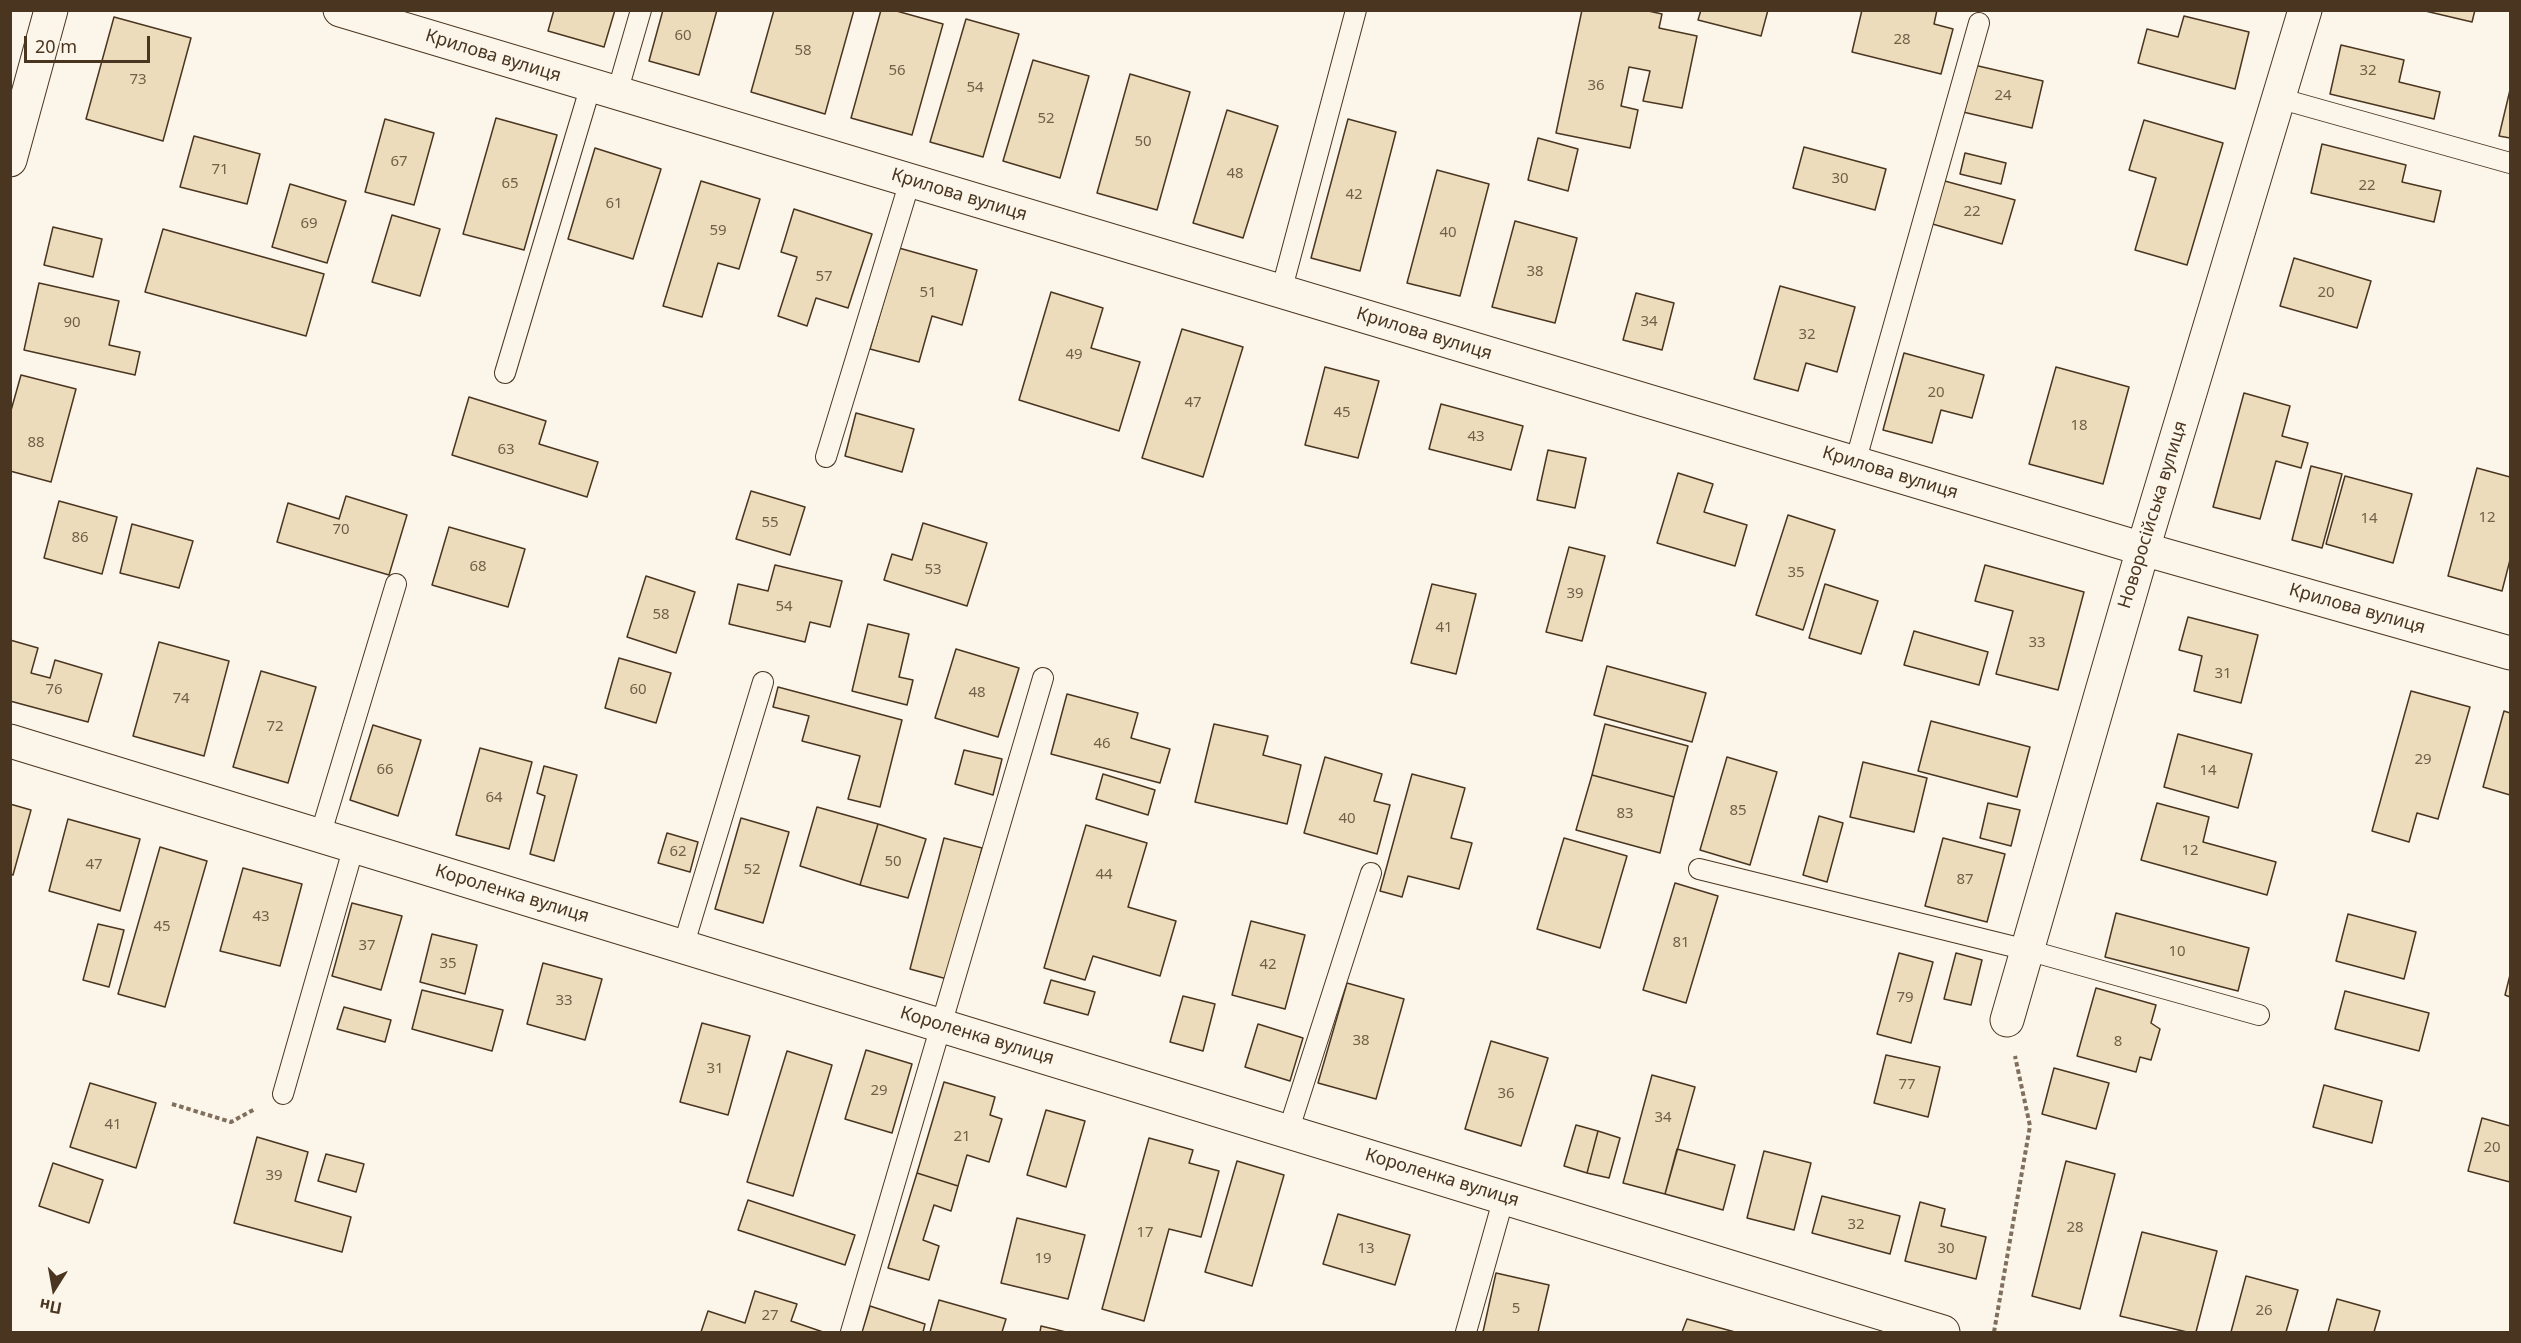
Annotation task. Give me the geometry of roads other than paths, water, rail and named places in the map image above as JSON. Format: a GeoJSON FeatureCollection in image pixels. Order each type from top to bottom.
{"type":"FeatureCollection","features":[{"type":"Feature","properties":{"kind":"street"},"geometry":{"type":"LineString","coordinates":[[10,160],[51,10]]}},
{"type":"Feature","properties":{"kind":"street","name":"Крилова вулиця"},"geometry":{"type":"LineString","coordinates":[[340,10],[2143,549],[2511,653]]}},
{"type":"Feature","properties":{"kind":"street","name":"Новоросійська вулиця"},"geometry":{"type":"LineString","coordinates":[[2007,1020],[2143,549],[2305,10]]}},
{"type":"Feature","properties":{"kind":"street","name":"Короленка вулиця"},"geometry":{"type":"LineString","coordinates":[[10,741],[1504,1197],[1910,1328],[1943,1332]]}},
{"type":"Feature","properties":{"kind":"lane"},"geometry":{"type":"LineString","coordinates":[[505,373],[604,89],[641,10]]}},
{"type":"Feature","properties":{"kind":"lane"},"geometry":{"type":"LineString","coordinates":[[1281,292],[1356,10]]}},
{"type":"Feature","properties":{"kind":"lane"},"geometry":{"type":"LineString","coordinates":[[1855,463],[1979,23]]}},
{"type":"Feature","properties":{"kind":"lane"},"geometry":{"type":"LineString","coordinates":[[2278,98],[2511,163]]}},
{"type":"Feature","properties":{"kind":"lane"},"geometry":{"type":"LineString","coordinates":[[826,457],[910,181]]}},
{"type":"Feature","properties":{"kind":"lane"},"geometry":{"type":"LineString","coordinates":[[320,836],[396,584]]}},
{"type":"Feature","properties":{"kind":"lane"},"geometry":{"type":"LineString","coordinates":[[851,1332],[1043,678]]}},
{"type":"Feature","properties":{"kind":"lane"},"geometry":{"type":"LineString","coordinates":[[683,947],[763,682]]}},
{"type":"Feature","properties":{"kind":"lane"},"geometry":{"type":"LineString","coordinates":[[283,1094],[354,846]]}},
{"type":"Feature","properties":{"kind":"lane"},"geometry":{"type":"LineString","coordinates":[[1699,869],[2027,950],[2259,1015]]}},
{"type":"Feature","properties":{"kind":"lane"},"geometry":{"type":"LineString","coordinates":[[1288,1132],[1371,873]]}},
{"type":"Feature","properties":{"kind":"lane"},"geometry":{"type":"LineString","coordinates":[[1466,1332],[1504,1197]]}}]}
